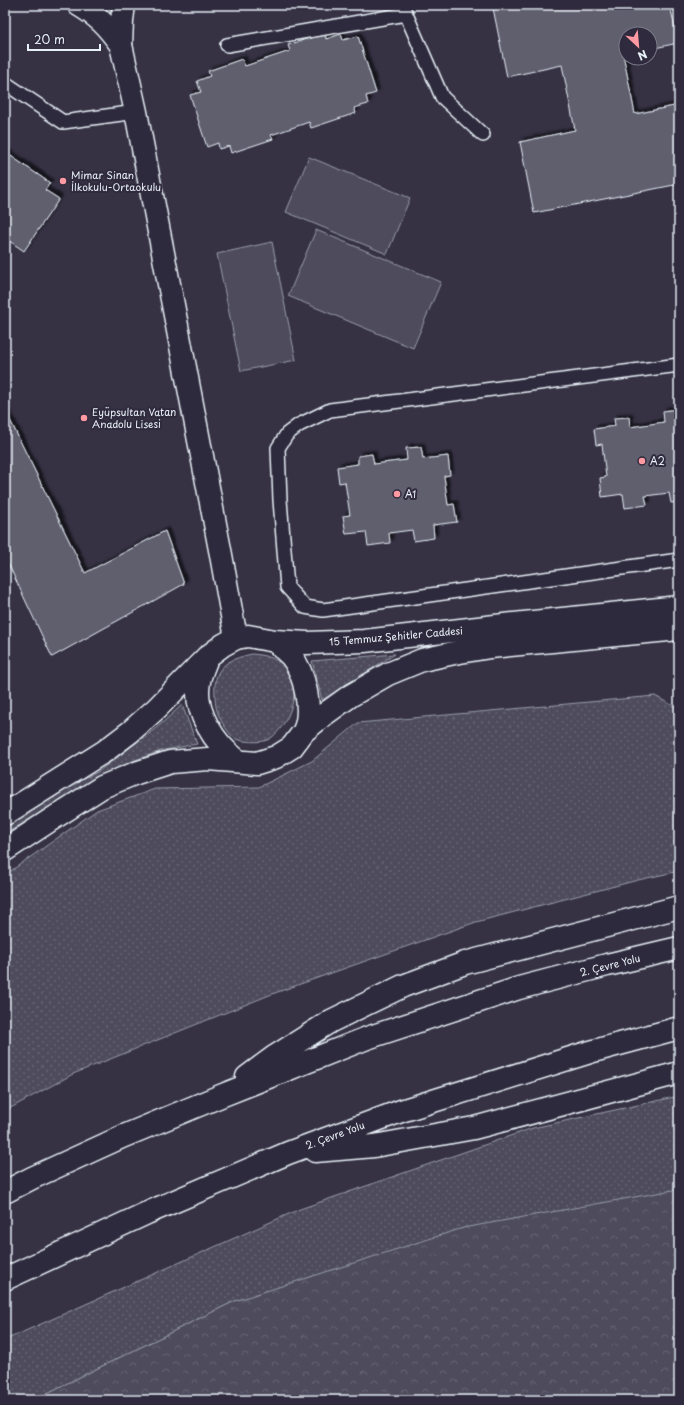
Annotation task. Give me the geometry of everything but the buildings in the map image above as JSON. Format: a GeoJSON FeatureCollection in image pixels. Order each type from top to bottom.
{"type":"FeatureCollection","features":[{"type":"Feature","properties":{"kind":"main road"},"geometry":{"type":"LineString","coordinates":[[78,5],[95,15],[104,23],[121,45]]}},
{"type":"Feature","properties":{"kind":"main road"},"geometry":{"type":"LineString","coordinates":[[124,5],[121,45],[136,112],[236,638]]}},
{"type":"Feature","properties":{"kind":"main road","name":"15 Temmuz Şehitler Caddesi"},"geometry":{"type":"LineString","coordinates":[[5,814],[105,751],[130,732],[157,708],[207,657],[223,645],[236,638],[248,636],[275,641],[307,643],[364,641],[679,607]]}},
{"type":"Feature","properties":{"kind":"main road","name":"15 Temmuz Şehitler Caddesi"},"geometry":{"type":"LineString","coordinates":[[5,850],[102,787],[136,773],[170,762],[208,759],[257,762],[276,757],[292,746],[304,731],[325,714],[368,684],[422,660],[490,647],[679,629]]}},
{"type":"Feature","properties":{"kind":"main road"},"geometry":{"type":"LineString","coordinates":[[275,641],[291,657],[300,671],[306,692],[308,713],[307,724],[304,731]]}},
{"type":"Feature","properties":{"kind":"main road"},"geometry":{"type":"LineString","coordinates":[[207,657],[199,683],[199,702],[206,723],[217,742],[226,752],[237,760]]}},
{"type":"Feature","properties":{"kind":"main road"},"geometry":{"type":"LineString","coordinates":[[223,1095],[274,1057],[331,1021],[404,986],[465,963],[679,907]]}},
{"type":"Feature","properties":{"kind":"main road","name":"2. Çevre Yolu"},"geometry":{"type":"LineString","coordinates":[[5,1192],[124,1136],[367,1038],[512,991],[607,965],[679,948]]}},
{"type":"Feature","properties":{"kind":"main road","name":"2. Çevre Yolu"},"geometry":{"type":"LineString","coordinates":[[5,1279],[147,1213],[288,1153],[401,1111],[590,1052],[679,1028]]}},
{"type":"Feature","properties":{"kind":"main road"},"geometry":{"type":"LineString","coordinates":[[288,1153],[374,1146],[474,1128],[679,1073]]}},
{"type":"Feature","properties":{"kind":"lane"},"geometry":{"type":"LineString","coordinates":[[227,46],[404,10],[442,97],[482,135]]}},
{"type":"Feature","properties":{"kind":"lane"},"geometry":{"type":"LineString","coordinates":[[5,83],[63,122],[136,112]]}},
{"type":"Feature","properties":{"kind":"lane"},"geometry":{"type":"LineString","coordinates":[[679,365],[330,410],[299,425],[287,434],[278,448],[280,500],[287,588],[305,607],[323,610],[679,560]]}},
{"type":"Feature","properties":{"kind":"green space"},"geometry":{"type":"Polygon","coordinates":[[[309,157],[410,198],[387,254],[286,212],[309,157]]]}},
{"type":"Feature","properties":{"kind":"green space"},"geometry":{"type":"Polygon","coordinates":[[[316,230],[441,282],[413,348],[288,296],[316,230]]]}},
{"type":"Feature","properties":{"kind":"green space"},"geometry":{"type":"Polygon","coordinates":[[[272,242],[296,360],[241,371],[217,254],[272,242]]]}},
{"type":"Feature","properties":{"kind":"green space"},"geometry":{"type":"Polygon","coordinates":[[[252,654],[265,656],[276,660],[285,666],[294,683],[292,705],[287,718],[273,736],[260,742],[236,739],[227,730],[221,720],[215,703],[216,678],[219,672],[223,667],[235,659],[252,654]]]}},
{"type":"Feature","properties":{"kind":"green space"},"geometry":{"type":"Polygon","coordinates":[[[395,654],[322,700],[312,661],[395,654]]]}},
{"type":"Feature","properties":{"kind":"green space"},"geometry":{"type":"Polygon","coordinates":[[[655,696],[679,709],[679,871],[638,880],[476,922],[272,994],[73,1074],[5,1111],[5,875],[97,810],[155,789],[259,787],[312,761],[358,723],[655,696]]]}},
{"type":"Feature","properties":{"kind":"green space"},"geometry":{"type":"Polygon","coordinates":[[[182,705],[197,744],[164,750],[135,760],[103,775],[5,834],[5,825],[60,791],[99,771],[160,725],[182,705]]]}},
{"type":"Feature","properties":{"kind":"green space"},"geometry":{"type":"Polygon","coordinates":[[[679,1096],[679,1189],[235,1301],[33,1400],[5,1400],[5,1340],[300,1209],[533,1128],[679,1096]]]}},
{"type":"Feature","properties":{"kind":"green space"},"geometry":{"type":"Polygon","coordinates":[[[679,1189],[679,1400],[33,1400],[235,1301],[463,1228],[679,1189]]]}},
{"type":"Feature","properties":{"kind":"place","name":"Mimar Sinan İlkokulu-Ortaokulu"},"geometry":{"type":"Point","coordinates":[63,181]}},
{"type":"Feature","properties":{"kind":"place","name":"Eyüpsultan Vatan Anadolu Lisesi"},"geometry":{"type":"Point","coordinates":[84,418]}},
{"type":"Feature","properties":{"kind":"place","name":"A2"},"geometry":{"type":"Point","coordinates":[642,461]}},
{"type":"Feature","properties":{"kind":"place","name":"A1"},"geometry":{"type":"Point","coordinates":[397,494]}}]}
